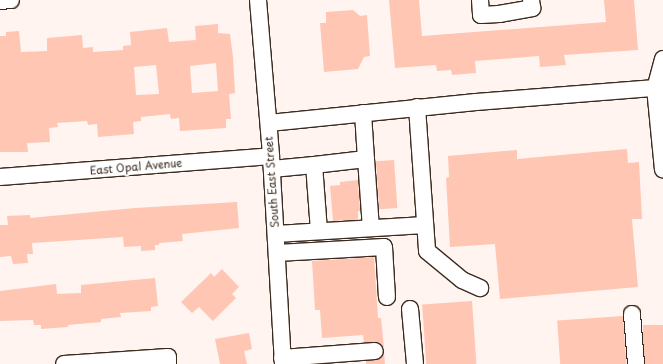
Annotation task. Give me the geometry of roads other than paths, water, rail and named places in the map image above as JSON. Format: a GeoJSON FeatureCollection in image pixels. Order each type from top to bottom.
{"type":"FeatureCollection","features":[{"type":"Feature","properties":{"kind":"street"},"geometry":{"type":"LineString","coordinates":[[0,1],[11,0]]}},
{"type":"Feature","properties":{"kind":"street","name":"South East Street"},"geometry":{"type":"LineString","coordinates":[[258,0],[272,162],[283,361]]}},
{"type":"Feature","properties":{"kind":"street"},"geometry":{"type":"LineString","coordinates":[[480,0],[481,14],[499,14],[532,8],[531,0]]}},
{"type":"Feature","properties":{"kind":"street"},"geometry":{"type":"LineString","coordinates":[[663,59],[655,88],[663,170]]}},
{"type":"Feature","properties":{"kind":"street"},"geometry":{"type":"LineString","coordinates":[[269,123],[417,107],[655,88]]}},
{"type":"Feature","properties":{"kind":"street"},"geometry":{"type":"LineString","coordinates":[[417,107],[427,251],[462,280],[480,288]]}},
{"type":"Feature","properties":{"kind":"street"},"geometry":{"type":"LineString","coordinates":[[363,113],[371,228]]}},
{"type":"Feature","properties":{"kind":"street","name":"East Opal Avenue"},"geometry":{"type":"LineString","coordinates":[[0,177],[272,162],[314,165],[366,159]]}},
{"type":"Feature","properties":{"kind":"street"},"geometry":{"type":"LineString","coordinates":[[314,165],[319,231]]}},
{"type":"Feature","properties":{"kind":"street"},"geometry":{"type":"LineString","coordinates":[[276,234],[425,225]]}},
{"type":"Feature","properties":{"kind":"street"},"geometry":{"type":"LineString","coordinates":[[277,253],[384,247],[387,297]]}},
{"type":"Feature","properties":{"kind":"street"},"geometry":{"type":"LineString","coordinates":[[410,309],[415,364]]}},
{"type":"Feature","properties":{"kind":"street"},"geometry":{"type":"LineString","coordinates":[[632,314],[636,364]]}},
{"type":"Feature","properties":{"kind":"street"},"geometry":{"type":"LineString","coordinates":[[283,361],[375,351]]}},
{"type":"Feature","properties":{"kind":"street"},"geometry":{"type":"LineString","coordinates":[[64,364],[168,361]]}}]}
